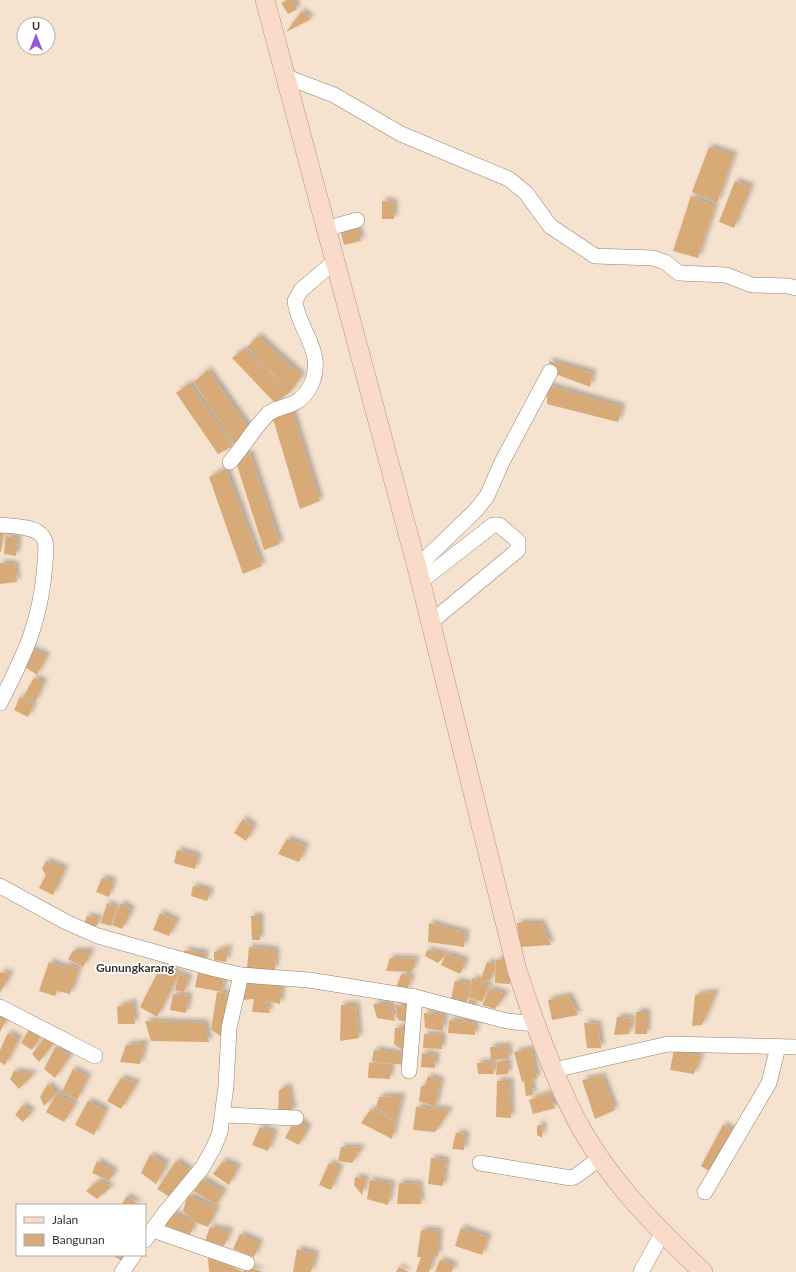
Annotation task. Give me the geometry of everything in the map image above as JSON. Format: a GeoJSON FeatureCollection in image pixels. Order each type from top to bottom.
{"type":"FeatureCollection","features":[{"type":"Feature","properties":{"kind":"main road"},"geometry":{"type":"LineString","coordinates":[[265,0],[284,76],[419,575],[517,970],[535,1024],[569,1106],[600,1158],[630,1198],[662,1234],[702,1272]]}},
{"type":"Feature","properties":{"kind":"street"},"geometry":{"type":"LineString","coordinates":[[284,76],[334,96],[401,134],[509,179],[526,193],[550,226],[595,256],[654,258],[665,262],[680,273],[726,275],[752,285],[788,286],[796,288]]}},
{"type":"Feature","properties":{"kind":"street"},"geometry":{"type":"LineString","coordinates":[[325,229],[357,220]]}},
{"type":"Feature","properties":{"kind":"street"},"geometry":{"type":"LineString","coordinates":[[230,462],[268,414],[294,403],[304,396],[310,387],[315,374],[315,358],[297,313],[295,301],[301,290],[334,262]]}},
{"type":"Feature","properties":{"kind":"street"},"geometry":{"type":"LineString","coordinates":[[419,575],[487,496],[502,462],[550,372]]}},
{"type":"Feature","properties":{"kind":"street"},"geometry":{"type":"LineString","coordinates":[[0,524],[39,533],[44,539],[45,556],[40,604],[36,622],[17,671],[0,703]]}},
{"type":"Feature","properties":{"kind":"street"},"geometry":{"type":"LineString","coordinates":[[419,575],[493,525],[499,525],[518,541],[518,550],[431,622]]}},
{"type":"Feature","properties":{"kind":"street"},"geometry":{"type":"LineString","coordinates":[[0,886],[66,922],[98,936],[196,964],[241,975],[309,980],[414,997],[507,1021],[535,1024]]}},
{"type":"Feature","properties":{"kind":"street"},"geometry":{"type":"LineString","coordinates":[[241,975],[229,1028],[223,1115],[220,1132],[208,1158],[149,1235],[247,1263]]}},
{"type":"Feature","properties":{"kind":"street"},"geometry":{"type":"LineString","coordinates":[[409,1071],[414,997]]}},
{"type":"Feature","properties":{"kind":"street"},"geometry":{"type":"LineString","coordinates":[[0,1007],[96,1056]]}},
{"type":"Feature","properties":{"kind":"street"},"geometry":{"type":"LineString","coordinates":[[554,1070],[668,1044],[796,1047]]}},
{"type":"Feature","properties":{"kind":"street"},"geometry":{"type":"LineString","coordinates":[[705,1192],[769,1083],[778,1047]]}},
{"type":"Feature","properties":{"kind":"street"},"geometry":{"type":"LineString","coordinates":[[223,1115],[296,1118]]}},
{"type":"Feature","properties":{"kind":"street"},"geometry":{"type":"LineString","coordinates":[[480,1163],[571,1178],[600,1158]]}},
{"type":"Feature","properties":{"kind":"street"},"geometry":{"type":"LineString","coordinates":[[641,1272],[662,1234]]}},
{"type":"Feature","properties":{"kind":"street"},"geometry":{"type":"LineString","coordinates":[[122,1272],[133,1256]]}},
{"type":"Feature","properties":{"kind":"building"},"geometry":{"type":"Polygon","coordinates":[[[287,0],[294,0],[297,9],[288,14],[281,3],[287,0]]]}},
{"type":"Feature","properties":{"kind":"building"},"geometry":{"type":"Polygon","coordinates":[[[302,11],[311,19],[286,32],[302,11]]]}},
{"type":"Feature","properties":{"kind":"building"},"geometry":{"type":"Polygon","coordinates":[[[709,147],[734,155],[717,203],[692,192],[709,147]]]}},
{"type":"Feature","properties":{"kind":"building"},"geometry":{"type":"Polygon","coordinates":[[[735,181],[751,187],[734,228],[719,222],[735,181]]]}},
{"type":"Feature","properties":{"kind":"building"},"geometry":{"type":"Polygon","coordinates":[[[691,196],[715,206],[698,258],[673,251],[691,196]]]}},
{"type":"Feature","properties":{"kind":"building"},"geometry":{"type":"Polygon","coordinates":[[[382,201],[394,202],[394,219],[382,219],[382,201]]]}},
{"type":"Feature","properties":{"kind":"building"},"geometry":{"type":"Polygon","coordinates":[[[357,225],[361,241],[344,245],[340,229],[357,225]]]}},
{"type":"Feature","properties":{"kind":"building"},"geometry":{"type":"Polygon","coordinates":[[[258,336],[302,376],[290,392],[275,403],[232,358],[244,349],[286,387],[247,347],[258,336]]]}},
{"type":"Feature","properties":{"kind":"building"},"geometry":{"type":"Polygon","coordinates":[[[549,361],[593,373],[590,387],[550,372],[549,361]]]}},
{"type":"Feature","properties":{"kind":"building"},"geometry":{"type":"Polygon","coordinates":[[[208,370],[253,434],[234,443],[194,382],[208,370]]]}},
{"type":"Feature","properties":{"kind":"building"},"geometry":{"type":"Polygon","coordinates":[[[190,383],[233,446],[218,454],[176,393],[190,383]]]}},
{"type":"Feature","properties":{"kind":"building"},"geometry":{"type":"Polygon","coordinates":[[[547,385],[622,407],[618,422],[547,404],[547,385]]]}},
{"type":"Feature","properties":{"kind":"building"},"geometry":{"type":"Polygon","coordinates":[[[292,411],[320,501],[300,509],[273,419],[292,411]]]}},
{"type":"Feature","properties":{"kind":"building"},"geometry":{"type":"Polygon","coordinates":[[[250,453],[280,544],[264,550],[234,456],[250,453]]]}},
{"type":"Feature","properties":{"kind":"building"},"geometry":{"type":"Polygon","coordinates":[[[226,469],[262,566],[243,574],[209,477],[226,469]]]}},
{"type":"Feature","properties":{"kind":"building"},"geometry":{"type":"Polygon","coordinates":[[[0,531],[4,532],[1,552],[0,552],[0,531]]]}},
{"type":"Feature","properties":{"kind":"building"},"geometry":{"type":"Polygon","coordinates":[[[6,536],[18,538],[16,556],[4,554],[6,536]]]}},
{"type":"Feature","properties":{"kind":"building"},"geometry":{"type":"Polygon","coordinates":[[[0,563],[15,564],[17,582],[0,584],[0,563]]]}},
{"type":"Feature","properties":{"kind":"building"},"geometry":{"type":"Polygon","coordinates":[[[31,649],[47,656],[37,675],[22,665],[31,649]]]}},
{"type":"Feature","properties":{"kind":"building"},"geometry":{"type":"Polygon","coordinates":[[[34,678],[44,682],[35,702],[23,697],[34,678]]]}},
{"type":"Feature","properties":{"kind":"building"},"geometry":{"type":"Polygon","coordinates":[[[20,697],[34,705],[28,717],[14,710],[20,697]]]}},
{"type":"Feature","properties":{"kind":"building"},"geometry":{"type":"Polygon","coordinates":[[[243,819],[254,827],[246,841],[234,833],[243,819]]]}},
{"type":"Feature","properties":{"kind":"building"},"geometry":{"type":"Polygon","coordinates":[[[287,839],[306,846],[299,862],[278,854],[287,839]]]}},
{"type":"Feature","properties":{"kind":"building"},"geometry":{"type":"Polygon","coordinates":[[[177,850],[198,856],[195,869],[174,863],[177,850]]]}},
{"type":"Feature","properties":{"kind":"building"},"geometry":{"type":"Polygon","coordinates":[[[46,861],[65,869],[53,895],[39,888],[46,875],[42,869],[46,861]]]}},
{"type":"Feature","properties":{"kind":"building"},"geometry":{"type":"Polygon","coordinates":[[[102,878],[113,881],[109,897],[96,892],[102,878]]]}},
{"type":"Feature","properties":{"kind":"building"},"geometry":{"type":"Polygon","coordinates":[[[193,886],[211,891],[207,901],[191,896],[193,886]]]}},
{"type":"Feature","properties":{"kind":"building"},"geometry":{"type":"Polygon","coordinates":[[[107,903],[117,908],[111,926],[101,923],[107,903]]]}},
{"type":"Feature","properties":{"kind":"building"},"geometry":{"type":"Polygon","coordinates":[[[121,903],[132,910],[122,929],[112,925],[121,903]]]}},
{"type":"Feature","properties":{"kind":"building"},"geometry":{"type":"Polygon","coordinates":[[[160,913],[177,921],[169,936],[153,930],[160,913]]]}},
{"type":"Feature","properties":{"kind":"building"},"geometry":{"type":"Polygon","coordinates":[[[87,916],[100,919],[96,927],[84,924],[87,916]]]}},
{"type":"Feature","properties":{"kind":"building"},"geometry":{"type":"Polygon","coordinates":[[[251,916],[260,916],[260,940],[252,940],[251,916]]]}},
{"type":"Feature","properties":{"kind":"building"},"geometry":{"type":"Polygon","coordinates":[[[429,923],[466,933],[464,947],[428,942],[429,923]]]}},
{"type":"Feature","properties":{"kind":"building"},"geometry":{"type":"Polygon","coordinates":[[[517,923],[541,923],[551,945],[520,947],[517,923]]]}},
{"type":"Feature","properties":{"kind":"building"},"geometry":{"type":"Polygon","coordinates":[[[229,947],[226,962],[214,960],[214,952],[229,947]]]}},
{"type":"Feature","properties":{"kind":"building"},"geometry":{"type":"Polygon","coordinates":[[[249,947],[276,950],[275,970],[247,968],[249,947]]]}},
{"type":"Feature","properties":{"kind":"building"},"geometry":{"type":"Polygon","coordinates":[[[184,950],[205,953],[203,966],[185,955],[184,950]]]}},
{"type":"Feature","properties":{"kind":"building"},"geometry":{"type":"Polygon","coordinates":[[[427,950],[446,954],[438,963],[425,956],[427,950]]]}},
{"type":"Feature","properties":{"kind":"building"},"geometry":{"type":"Polygon","coordinates":[[[73,951],[92,951],[83,967],[68,959],[73,951]]]}},
{"type":"Feature","properties":{"kind":"building"},"geometry":{"type":"Polygon","coordinates":[[[446,954],[466,961],[460,974],[441,965],[446,954]]]}},
{"type":"Feature","properties":{"kind":"building"},"geometry":{"type":"Polygon","coordinates":[[[390,958],[416,959],[412,972],[386,971],[390,958]]]}},
{"type":"Feature","properties":{"kind":"building"},"geometry":{"type":"Polygon","coordinates":[[[496,960],[512,960],[510,984],[495,983],[496,960]]]}},
{"type":"Feature","properties":{"kind":"building"},"geometry":{"type":"Polygon","coordinates":[[[49,962],[66,968],[67,964],[79,969],[70,994],[57,991],[55,996],[39,991],[49,962]]]}},
{"type":"Feature","properties":{"kind":"building"},"geometry":{"type":"Polygon","coordinates":[[[487,962],[496,965],[490,981],[480,982],[487,962]]]}},
{"type":"Feature","properties":{"kind":"building"},"geometry":{"type":"Polygon","coordinates":[[[161,966],[189,978],[184,992],[175,990],[179,974],[157,1017],[140,1007],[161,966]]]}},
{"type":"Feature","properties":{"kind":"building"},"geometry":{"type":"Polygon","coordinates":[[[0,972],[11,974],[0,993],[0,972]]]}},
{"type":"Feature","properties":{"kind":"building"},"geometry":{"type":"Polygon","coordinates":[[[198,973],[224,977],[222,992],[195,987],[198,973]]]}},
{"type":"Feature","properties":{"kind":"building"},"geometry":{"type":"Polygon","coordinates":[[[402,973],[412,977],[406,991],[396,987],[402,973]]]}},
{"type":"Feature","properties":{"kind":"building"},"geometry":{"type":"Polygon","coordinates":[[[472,978],[489,985],[482,1002],[470,997],[472,978]]]}},
{"type":"Feature","properties":{"kind":"building"},"geometry":{"type":"Polygon","coordinates":[[[242,981],[282,985],[280,1004],[267,1001],[270,1013],[252,1012],[254,999],[240,1000],[242,981]]]}},
{"type":"Feature","properties":{"kind":"building"},"geometry":{"type":"Polygon","coordinates":[[[455,981],[471,984],[466,1004],[451,999],[455,981]]]}},
{"type":"Feature","properties":{"kind":"building"},"geometry":{"type":"Polygon","coordinates":[[[490,989],[506,994],[495,1009],[482,1005],[490,989]]]}},
{"type":"Feature","properties":{"kind":"building"},"geometry":{"type":"Polygon","coordinates":[[[217,992],[228,994],[221,1036],[211,1030],[217,992]]]}},
{"type":"Feature","properties":{"kind":"building"},"geometry":{"type":"Polygon","coordinates":[[[716,992],[702,1025],[692,1026],[695,995],[716,992]]]}},
{"type":"Feature","properties":{"kind":"building"},"geometry":{"type":"Polygon","coordinates":[[[173,994],[189,996],[186,1013],[170,1010],[173,994]]]}},
{"type":"Feature","properties":{"kind":"building"},"geometry":{"type":"Polygon","coordinates":[[[569,996],[578,1015],[552,1020],[548,1000],[569,996]]]}},
{"type":"Feature","properties":{"kind":"building"},"geometry":{"type":"Polygon","coordinates":[[[475,999],[472,1012],[466,1011],[469,1000],[475,999]]]}},
{"type":"Feature","properties":{"kind":"building"},"geometry":{"type":"Polygon","coordinates":[[[133,1002],[135,1024],[118,1024],[117,1007],[133,1002]]]}},
{"type":"Feature","properties":{"kind":"building"},"geometry":{"type":"Polygon","coordinates":[[[373,1004],[390,1004],[395,1021],[377,1018],[373,1004]]]}},
{"type":"Feature","properties":{"kind":"building"},"geometry":{"type":"Polygon","coordinates":[[[341,1005],[356,1005],[359,1038],[340,1041],[341,1005]]]}},
{"type":"Feature","properties":{"kind":"building"},"geometry":{"type":"Polygon","coordinates":[[[395,1005],[410,1007],[409,1023],[398,1020],[395,1005]]]}},
{"type":"Feature","properties":{"kind":"building"},"geometry":{"type":"Polygon","coordinates":[[[636,1012],[647,1012],[647,1034],[635,1034],[636,1012]]]}},
{"type":"Feature","properties":{"kind":"building"},"geometry":{"type":"Polygon","coordinates":[[[424,1013],[444,1015],[443,1031],[425,1028],[424,1013]]]}},
{"type":"Feature","properties":{"kind":"building"},"geometry":{"type":"Polygon","coordinates":[[[0,1016],[8,1017],[0,1032],[0,1016]]]}},
{"type":"Feature","properties":{"kind":"building"},"geometry":{"type":"Polygon","coordinates":[[[617,1017],[632,1018],[629,1034],[614,1035],[617,1017]]]}},
{"type":"Feature","properties":{"kind":"building"},"geometry":{"type":"Polygon","coordinates":[[[449,1020],[476,1023],[475,1035],[448,1033],[449,1020]]]}},
{"type":"Feature","properties":{"kind":"building"},"geometry":{"type":"Polygon","coordinates":[[[145,1021],[205,1023],[209,1042],[151,1041],[145,1021]]]}},
{"type":"Feature","properties":{"kind":"building"},"geometry":{"type":"Polygon","coordinates":[[[584,1023],[598,1024],[601,1048],[587,1048],[584,1023]]]}},
{"type":"Feature","properties":{"kind":"building"},"geometry":{"type":"Polygon","coordinates":[[[31,1026],[42,1033],[32,1050],[21,1043],[31,1026]]]}},
{"type":"Feature","properties":{"kind":"building"},"geometry":{"type":"Polygon","coordinates":[[[395,1028],[408,1028],[404,1051],[394,1044],[395,1028]]]}},
{"type":"Feature","properties":{"kind":"building"},"geometry":{"type":"Polygon","coordinates":[[[8,1033],[19,1039],[5,1065],[0,1062],[0,1050],[8,1033]]]}},
{"type":"Feature","properties":{"kind":"building"},"geometry":{"type":"Polygon","coordinates":[[[424,1034],[442,1035],[442,1049],[423,1048],[424,1034]]]}},
{"type":"Feature","properties":{"kind":"building"},"geometry":{"type":"Polygon","coordinates":[[[45,1037],[53,1044],[39,1062],[32,1054],[45,1037]]]}},
{"type":"Feature","properties":{"kind":"building"},"geometry":{"type":"Polygon","coordinates":[[[145,1043],[140,1064],[120,1062],[126,1045],[145,1043]]]}},
{"type":"Feature","properties":{"kind":"building"},"geometry":{"type":"Polygon","coordinates":[[[56,1046],[70,1056],[55,1078],[44,1069],[56,1046]]]}},
{"type":"Feature","properties":{"kind":"building"},"geometry":{"type":"Polygon","coordinates":[[[508,1046],[509,1059],[491,1060],[490,1047],[508,1046]]]}},
{"type":"Feature","properties":{"kind":"building"},"geometry":{"type":"Polygon","coordinates":[[[531,1049],[537,1079],[531,1080],[533,1095],[526,1096],[524,1081],[522,1082],[514,1052],[531,1049]]]}},
{"type":"Feature","properties":{"kind":"building"},"geometry":{"type":"Polygon","coordinates":[[[374,1050],[405,1054],[404,1065],[372,1061],[374,1050]]]}},
{"type":"Feature","properties":{"kind":"building"},"geometry":{"type":"Polygon","coordinates":[[[674,1050],[701,1056],[694,1074],[670,1070],[674,1050]]]}},
{"type":"Feature","properties":{"kind":"building"},"geometry":{"type":"Polygon","coordinates":[[[422,1053],[436,1055],[435,1068],[421,1067],[422,1053]]]}},
{"type":"Feature","properties":{"kind":"building"},"geometry":{"type":"Polygon","coordinates":[[[493,1062],[494,1074],[478,1074],[477,1063],[493,1062]]]}},
{"type":"Feature","properties":{"kind":"building"},"geometry":{"type":"Polygon","coordinates":[[[497,1062],[508,1062],[508,1074],[496,1075],[497,1062]]]}},
{"type":"Feature","properties":{"kind":"building"},"geometry":{"type":"Polygon","coordinates":[[[369,1063],[391,1064],[390,1079],[368,1078],[369,1063]]]}},
{"type":"Feature","properties":{"kind":"building"},"geometry":{"type":"Polygon","coordinates":[[[73,1069],[88,1077],[77,1100],[62,1092],[73,1069]]]}},
{"type":"Feature","properties":{"kind":"building"},"geometry":{"type":"Polygon","coordinates":[[[14,1071],[34,1074],[19,1089],[10,1079],[14,1071]]]}},
{"type":"Feature","properties":{"kind":"building"},"geometry":{"type":"Polygon","coordinates":[[[428,1076],[441,1081],[435,1107],[419,1101],[421,1086],[425,1086],[428,1076]]]}},
{"type":"Feature","properties":{"kind":"building"},"geometry":{"type":"Polygon","coordinates":[[[602,1076],[615,1110],[595,1119],[582,1080],[602,1076]]]}},
{"type":"Feature","properties":{"kind":"building"},"geometry":{"type":"Polygon","coordinates":[[[121,1078],[137,1083],[121,1109],[107,1101],[121,1078]]]}},
{"type":"Feature","properties":{"kind":"building"},"geometry":{"type":"Polygon","coordinates":[[[497,1081],[510,1081],[511,1118],[496,1117],[497,1081]]]}},
{"type":"Feature","properties":{"kind":"building"},"geometry":{"type":"Polygon","coordinates":[[[48,1084],[57,1093],[44,1106],[40,1097],[48,1084]]]}},
{"type":"Feature","properties":{"kind":"building"},"geometry":{"type":"Polygon","coordinates":[[[288,1086],[293,1112],[278,1111],[279,1090],[288,1086]]]}},
{"type":"Feature","properties":{"kind":"building"},"geometry":{"type":"Polygon","coordinates":[[[57,1093],[75,1104],[64,1122],[46,1112],[57,1093]]]}},
{"type":"Feature","properties":{"kind":"building"},"geometry":{"type":"Polygon","coordinates":[[[548,1093],[555,1108],[533,1114],[529,1100],[548,1093]]]}},
{"type":"Feature","properties":{"kind":"building"},"geometry":{"type":"Polygon","coordinates":[[[402,1096],[396,1122],[376,1108],[379,1097],[402,1096]]]}},
{"type":"Feature","properties":{"kind":"building"},"geometry":{"type":"Polygon","coordinates":[[[88,1101],[106,1110],[94,1135],[75,1125],[88,1101]]]}},
{"type":"Feature","properties":{"kind":"building"},"geometry":{"type":"Polygon","coordinates":[[[23,1105],[32,1112],[23,1122],[15,1115],[23,1105]]]}},
{"type":"Feature","properties":{"kind":"building"},"geometry":{"type":"Polygon","coordinates":[[[416,1107],[450,1110],[435,1132],[413,1130],[416,1107]]]}},
{"type":"Feature","properties":{"kind":"building"},"geometry":{"type":"Polygon","coordinates":[[[371,1109],[396,1122],[392,1139],[361,1123],[371,1109]]]}},
{"type":"Feature","properties":{"kind":"building"},"geometry":{"type":"Polygon","coordinates":[[[296,1118],[308,1128],[299,1145],[285,1138],[296,1118]]]}},
{"type":"Feature","properties":{"kind":"building"},"geometry":{"type":"Polygon","coordinates":[[[543,1124],[542,1138],[537,1135],[537,1126],[543,1124]]]}},
{"type":"Feature","properties":{"kind":"building"},"geometry":{"type":"Polygon","coordinates":[[[723,1125],[735,1132],[712,1173],[701,1166],[723,1125]]]}},
{"type":"Feature","properties":{"kind":"building"},"geometry":{"type":"Polygon","coordinates":[[[260,1127],[275,1133],[268,1151],[252,1145],[260,1127]]]}},
{"type":"Feature","properties":{"kind":"building"},"geometry":{"type":"Polygon","coordinates":[[[456,1133],[466,1134],[464,1150],[452,1149],[456,1133]]]}},
{"type":"Feature","properties":{"kind":"building"},"geometry":{"type":"Polygon","coordinates":[[[341,1147],[362,1148],[352,1163],[338,1161],[341,1147]]]}},
{"type":"Feature","properties":{"kind":"building"},"geometry":{"type":"Polygon","coordinates":[[[150,1155],[167,1164],[156,1184],[141,1173],[150,1155]]]}},
{"type":"Feature","properties":{"kind":"building"},"geometry":{"type":"Polygon","coordinates":[[[431,1158],[446,1160],[443,1186],[428,1184],[431,1158]]]}},
{"type":"Feature","properties":{"kind":"building"},"geometry":{"type":"Polygon","coordinates":[[[97,1161],[115,1172],[109,1181],[92,1173],[97,1161]]]}},
{"type":"Feature","properties":{"kind":"building"},"geometry":{"type":"Polygon","coordinates":[[[176,1161],[190,1170],[171,1198],[157,1189],[176,1161]]]}},
{"type":"Feature","properties":{"kind":"building"},"geometry":{"type":"Polygon","coordinates":[[[223,1161],[238,1167],[229,1185],[213,1174],[223,1161]]]}},
{"type":"Feature","properties":{"kind":"building"},"geometry":{"type":"Polygon","coordinates":[[[329,1163],[340,1168],[331,1190],[319,1185],[329,1163]]]}},
{"type":"Feature","properties":{"kind":"building"},"geometry":{"type":"Polygon","coordinates":[[[355,1177],[366,1179],[362,1195],[354,1185],[355,1177]]]}},
{"type":"Feature","properties":{"kind":"building"},"geometry":{"type":"Polygon","coordinates":[[[202,1179],[224,1192],[216,1205],[194,1191],[202,1179]]]}},
{"type":"Feature","properties":{"kind":"building"},"geometry":{"type":"Polygon","coordinates":[[[99,1180],[111,1187],[97,1199],[86,1191],[99,1180]]]}},
{"type":"Feature","properties":{"kind":"building"},"geometry":{"type":"Polygon","coordinates":[[[370,1180],[392,1184],[388,1205],[367,1199],[370,1180]]]}},
{"type":"Feature","properties":{"kind":"building"},"geometry":{"type":"Polygon","coordinates":[[[399,1183],[419,1184],[421,1204],[397,1204],[399,1183]]]}},
{"type":"Feature","properties":{"kind":"building"},"geometry":{"type":"Polygon","coordinates":[[[188,1195],[217,1208],[208,1227],[195,1222],[183,1211],[188,1195]]]}},
{"type":"Feature","properties":{"kind":"building"},"geometry":{"type":"Polygon","coordinates":[[[127,1196],[139,1204],[122,1204],[127,1196]]]}},
{"type":"Feature","properties":{"kind":"building"},"geometry":{"type":"Polygon","coordinates":[[[172,1213],[195,1222],[190,1235],[164,1225],[172,1213]]]}},
{"type":"Feature","properties":{"kind":"building"},"geometry":{"type":"Polygon","coordinates":[[[210,1227],[230,1231],[224,1246],[205,1241],[210,1227]]]}},
{"type":"Feature","properties":{"kind":"building"},"geometry":{"type":"Polygon","coordinates":[[[461,1228],[488,1237],[482,1255],[455,1246],[461,1228]]]}},
{"type":"Feature","properties":{"kind":"building"},"geometry":{"type":"Polygon","coordinates":[[[421,1230],[439,1231],[438,1256],[434,1256],[429,1272],[416,1272],[421,1257],[417,1257],[421,1230]]]}},
{"type":"Feature","properties":{"kind":"building"},"geometry":{"type":"Polygon","coordinates":[[[240,1234],[260,1243],[254,1257],[233,1249],[240,1234]]]}},
{"type":"Feature","properties":{"kind":"building"},"geometry":{"type":"Polygon","coordinates":[[[297,1249],[316,1254],[311,1272],[293,1272],[297,1249]]]}},
{"type":"Feature","properties":{"kind":"building"},"geometry":{"type":"Polygon","coordinates":[[[114,1256],[129,1256],[125,1263],[114,1256]]]}},
{"type":"Feature","properties":{"kind":"building"},"geometry":{"type":"Polygon","coordinates":[[[208,1256],[243,1272],[209,1272],[208,1256]]]}},
{"type":"Feature","properties":{"kind":"building"},"geometry":{"type":"Polygon","coordinates":[[[440,1260],[454,1265],[452,1272],[435,1272],[440,1260]]]}},
{"type":"Feature","properties":{"kind":"building"},"geometry":{"type":"Polygon","coordinates":[[[246,1266],[263,1272],[243,1272],[246,1266]]]}},
{"type":"Feature","properties":{"kind":"building"},"geometry":{"type":"Polygon","coordinates":[[[399,1267],[409,1272],[396,1272],[399,1267]]]}},
{"type":"Feature","properties":{"kind":"district","name":"Gunungkarang"},"geometry":{"type":"Point","coordinates":[135,967]}}]}
